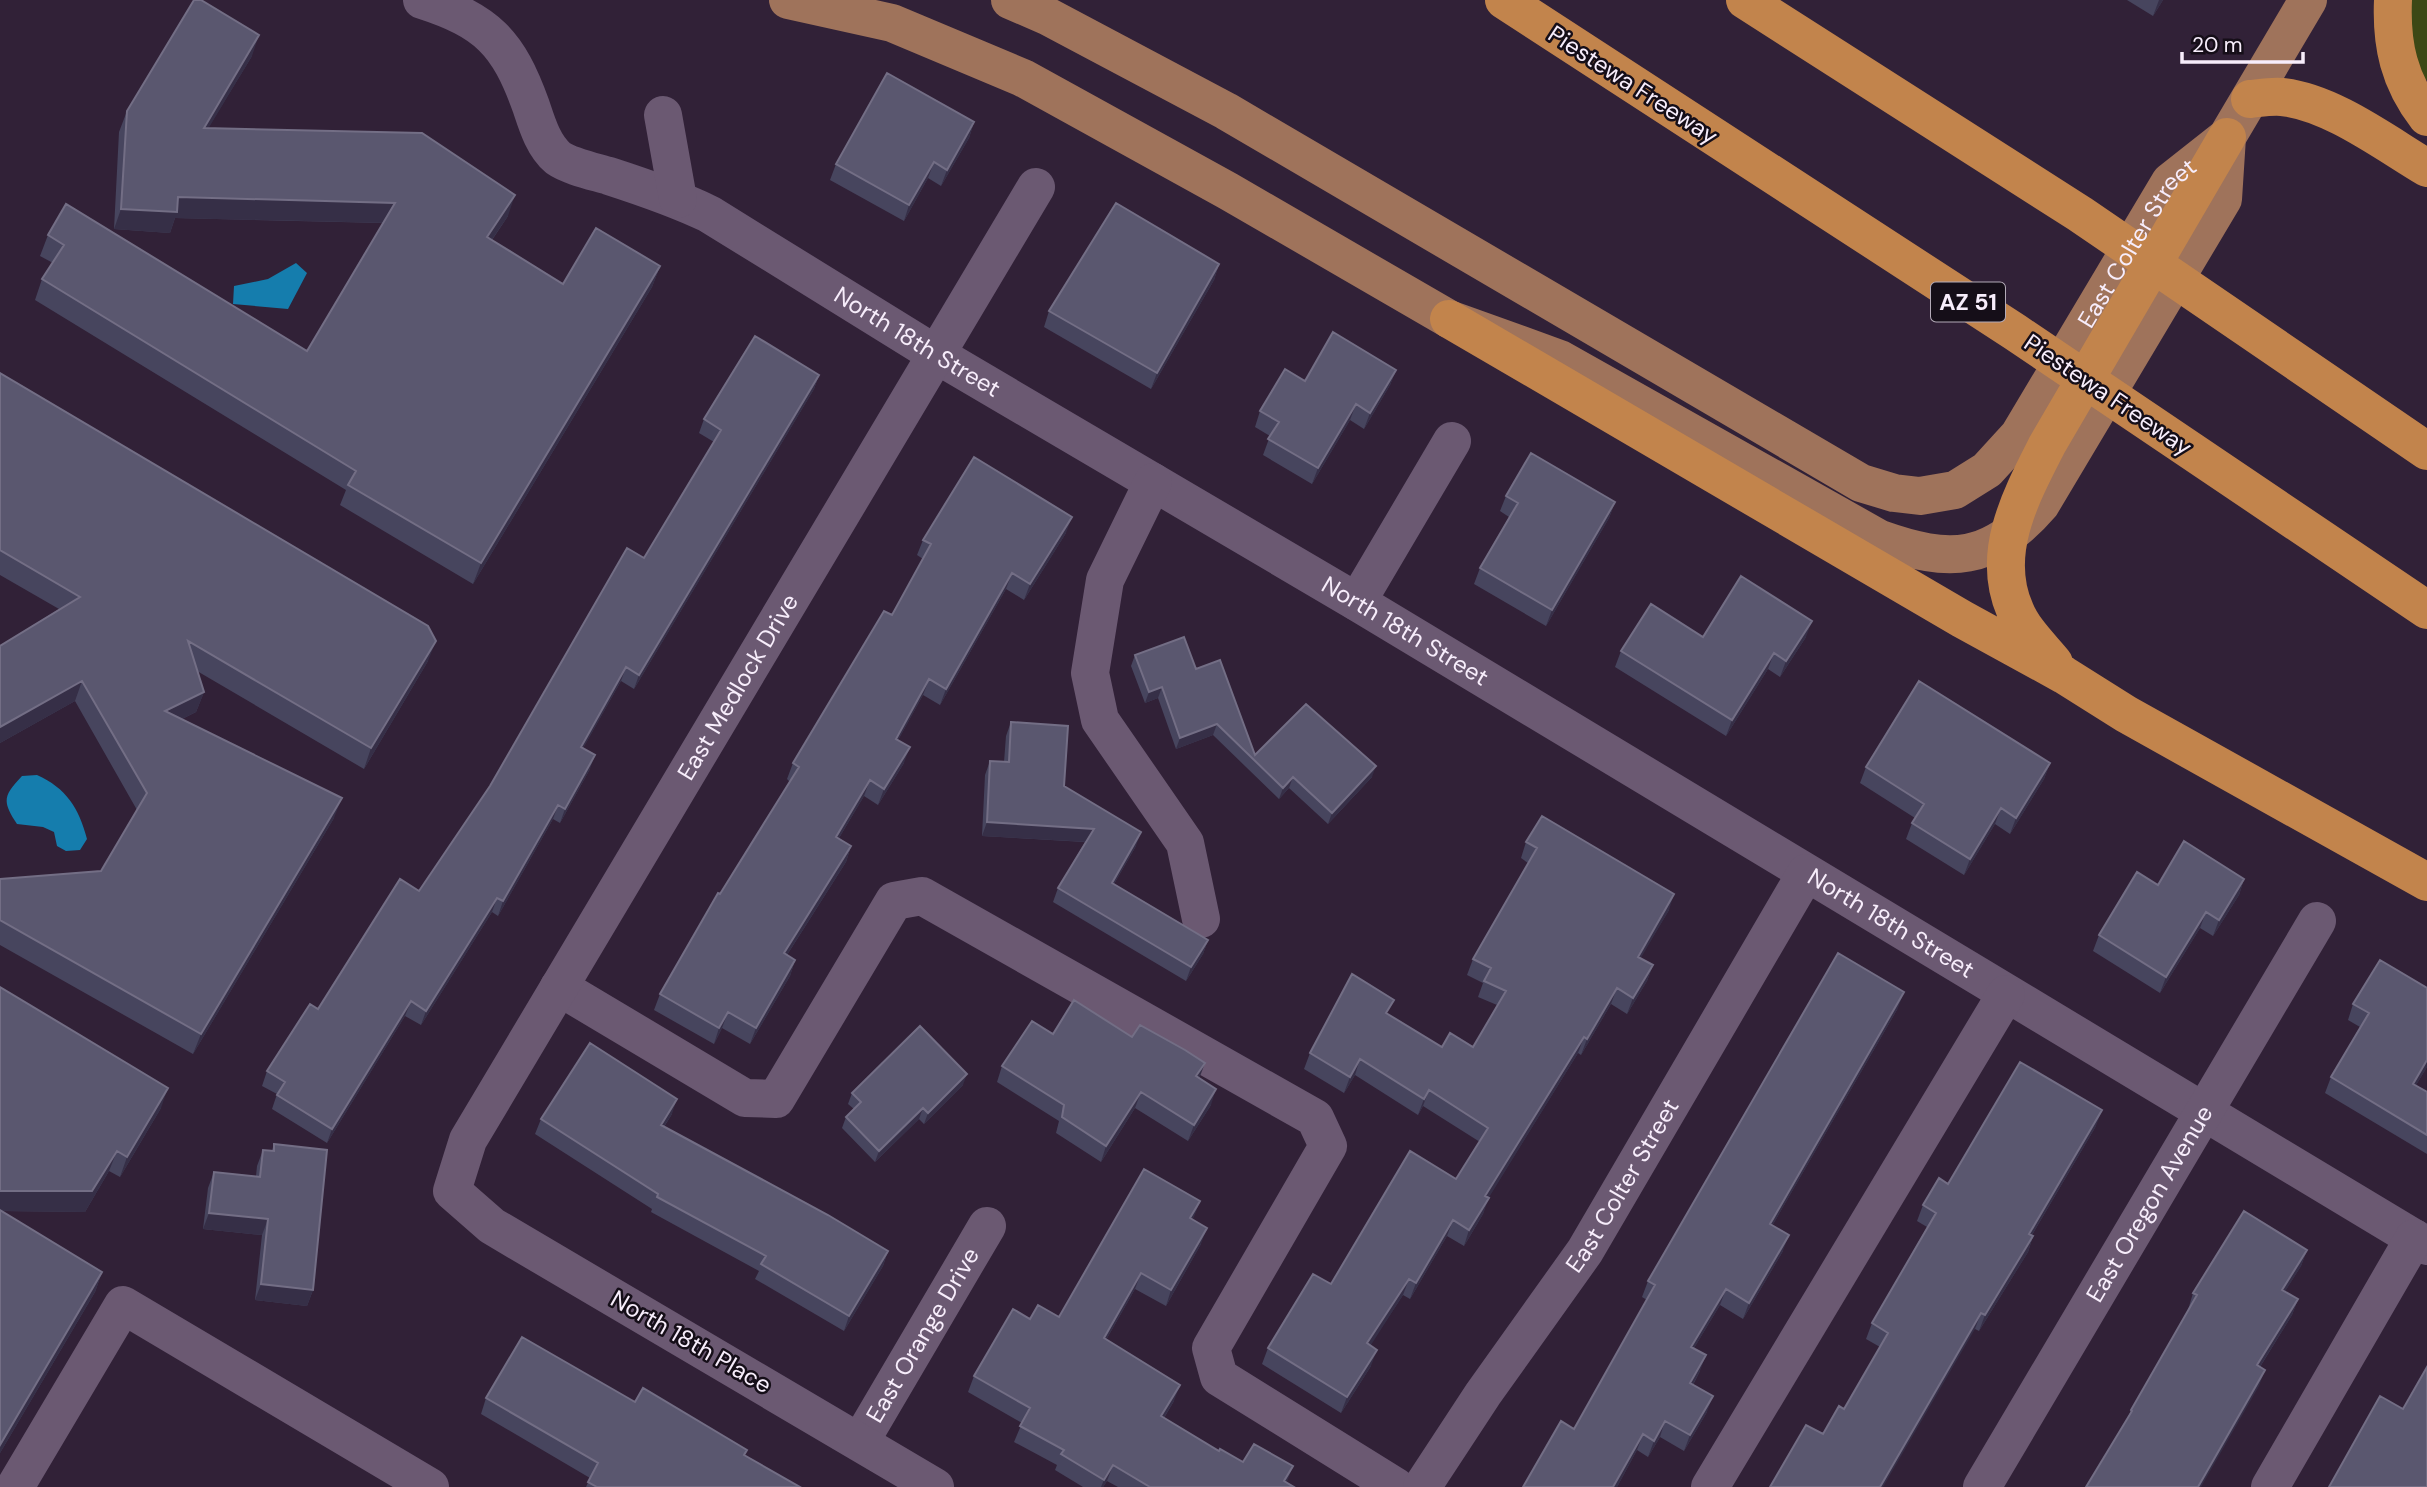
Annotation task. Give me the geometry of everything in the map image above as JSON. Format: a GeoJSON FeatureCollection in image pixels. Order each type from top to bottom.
{"type":"FeatureCollection","features":[{"type":"Feature","properties":{"kind":"highway","name":"Piestewa Freeway"},"geometry":{"type":"LineString","coordinates":[[1503,0],[2015,332],[2427,610]]}},
{"type":"Feature","properties":{"kind":"highway"},"geometry":{"type":"LineString","coordinates":[[1745,0],[2080,214],[2427,451]]}},
{"type":"Feature","properties":{"kind":"highway"},"geometry":{"type":"LineString","coordinates":[[2393,0],[2392,25],[2398,65],[2427,117]]}},
{"type":"Feature","properties":{"kind":"highway"},"geometry":{"type":"LineString","coordinates":[[2250,99],[2280,96],[2326,109],[2427,168]]}},
{"type":"Feature","properties":{"kind":"highway"},"geometry":{"type":"LineString","coordinates":[[2064,675],[2026,630],[2015,611],[2005,578],[2007,538],[2043,450],[2227,138]]}},
{"type":"Feature","properties":{"kind":"highway"},"geometry":{"type":"LineString","coordinates":[[1450,319],[1962,619],[2427,883]]}},
{"type":"Feature","properties":{"kind":"main road"},"geometry":{"type":"LineString","coordinates":[[788,0],[892,23],[1023,78],[1228,191],[1450,319],[1560,359],[1880,539],[1911,550],[1943,554],[1975,552],[2007,538]]}},
{"type":"Feature","properties":{"kind":"main road"},"geometry":{"type":"LineString","coordinates":[[1010,0],[1047,16],[1226,111],[1861,483],[1894,493],[1920,496],[1955,490],[1987,470],[2043,450]]}},
{"type":"Feature","properties":{"kind":"main road"},"geometry":{"type":"LineString","coordinates":[[2227,138],[2308,0]]}},
{"type":"Feature","properties":{"kind":"street","name":"North 18th Street"},"geometry":{"type":"LineString","coordinates":[[422,0],[454,10],[482,28],[507,52],[521,79],[541,135],[559,158],[678,199],[709,214],[937,355],[1357,602],[2421,1242]]}},
{"type":"Feature","properties":{"kind":"street"},"geometry":{"type":"LineString","coordinates":[[663,115],[678,199]]}},
{"type":"Feature","properties":{"kind":"street","name":"East Medlock Drive"},"geometry":{"type":"LineString","coordinates":[[452,1191],[468,1140],[1036,187]]}},
{"type":"Feature","properties":{"kind":"street"},"geometry":{"type":"LineString","coordinates":[[1357,602],[1452,441]]}},
{"type":"Feature","properties":{"kind":"street"},"geometry":{"type":"LineString","coordinates":[[1153,482],[1105,580],[1090,673],[1100,720],[1185,842],[1201,919]]}},
{"type":"Feature","properties":{"kind":"street","name":"East Colter Street"},"geometry":{"type":"LineString","coordinates":[[1422,1487],[1483,1394],[1585,1251],[1806,873]]}},
{"type":"Feature","properties":{"kind":"street"},"geometry":{"type":"LineString","coordinates":[[559,987],[745,1098],[776,1099],[894,901],[922,896],[1315,1118],[1328,1146],[1211,1349],[1219,1377],[1396,1487]]}},
{"type":"Feature","properties":{"kind":"street","name":"East Oregon Avenue"},"geometry":{"type":"LineString","coordinates":[[1982,1487],[2317,921]]}},
{"type":"Feature","properties":{"kind":"street"},"geometry":{"type":"LineString","coordinates":[[1710,1487],[2006,994]]}},
{"type":"Feature","properties":{"kind":"street","name":"North 18th Place"},"geometry":{"type":"LineString","coordinates":[[452,1191],[492,1226],[935,1487]]}},
{"type":"Feature","properties":{"kind":"street","name":"East Orange Drive"},"geometry":{"type":"LineString","coordinates":[[860,1442],[987,1226]]}},
{"type":"Feature","properties":{"kind":"street"},"geometry":{"type":"LineString","coordinates":[[2270,1487],[2421,1242]]}},
{"type":"Feature","properties":{"kind":"street"},"geometry":{"type":"LineString","coordinates":[[15,1487],[123,1305],[430,1487]]}},
{"type":"Feature","properties":{"kind":"green space"},"geometry":{"type":"Polygon","coordinates":[[[2407,0],[2427,0],[2427,80],[2423,78],[2410,45],[2407,0]]]}},
{"type":"Feature","properties":{"kind":"water"},"geometry":{"type":"Polygon","coordinates":[[[296,263],[307,273],[288,309],[233,304],[234,286],[268,279],[296,263]]]}},
{"type":"Feature","properties":{"kind":"water"},"geometry":{"type":"Polygon","coordinates":[[[37,775],[56,786],[70,800],[87,839],[80,850],[66,851],[57,846],[54,832],[43,827],[17,824],[12,816],[7,804],[11,789],[22,776],[37,775]]]}},
{"type":"Feature","properties":{"kind":"building"},"geometry":{"type":"Polygon","coordinates":[[[194,0],[201,0],[259,35],[204,128],[422,133],[515,195],[487,237],[563,284],[596,228],[660,266],[481,563],[348,485],[356,471],[42,279],[64,245],[48,235],[66,204],[307,351],[395,203],[178,197],[177,212],[121,209],[127,111],[194,0]]]}},
{"type":"Feature","properties":{"kind":"building"},"geometry":{"type":"Polygon","coordinates":[[[887,73],[974,122],[947,170],[934,162],[909,205],[836,164],[887,73]]]}},
{"type":"Feature","properties":{"kind":"building"},"geometry":{"type":"Polygon","coordinates":[[[1116,203],[1219,264],[1157,373],[1049,311],[1116,203]]]}},
{"type":"Feature","properties":{"kind":"building"},"geometry":{"type":"Polygon","coordinates":[[[1333,332],[1396,370],[1370,413],[1356,404],[1318,468],[1268,439],[1279,422],[1260,411],[1285,369],[1305,381],[1333,332]]]}},
{"type":"Feature","properties":{"kind":"building"},"geometry":{"type":"Polygon","coordinates":[[[755,336],[819,375],[639,675],[626,667],[581,747],[595,755],[565,809],[558,805],[503,901],[497,898],[426,1011],[411,1001],[332,1129],[277,1095],[285,1082],[267,1071],[310,1004],[318,1009],[400,879],[419,891],[490,786],[627,548],[644,558],[721,430],[704,419],[755,336]]]}},
{"type":"Feature","properties":{"kind":"building"},"geometry":{"type":"Polygon","coordinates":[[[0,373],[428,626],[436,641],[371,748],[188,641],[204,692],[165,711],[342,798],[201,1034],[0,920],[0,879],[101,871],[147,793],[82,681],[0,727],[0,646],[80,597],[0,550],[0,373]]]}},
{"type":"Feature","properties":{"kind":"building"},"geometry":{"type":"Polygon","coordinates":[[[1531,453],[1615,502],[1552,610],[1480,568],[1518,503],[1506,496],[1531,453]]]}},
{"type":"Feature","properties":{"kind":"building"},"geometry":{"type":"Polygon","coordinates":[[[974,457],[1072,517],[1030,584],[1012,573],[946,689],[929,679],[896,739],[910,747],[884,789],[870,780],[836,837],[851,846],[784,953],[795,960],[756,1028],[728,1012],[719,1028],[660,994],[718,893],[720,894],[799,767],[793,763],[884,611],[892,615],[931,544],[923,540],[974,457]]]}},
{"type":"Feature","properties":{"kind":"building"},"geometry":{"type":"Polygon","coordinates":[[[1741,576],[1812,621],[1786,661],[1774,653],[1732,720],[1621,651],[1651,604],[1703,637],[1741,576]]]}},
{"type":"Feature","properties":{"kind":"building"},"geometry":{"type":"Polygon","coordinates":[[[1184,637],[1196,669],[1220,660],[1255,755],[1306,704],[1376,766],[1332,813],[1293,777],[1283,788],[1217,724],[1180,738],[1162,687],[1149,692],[1135,655],[1184,637]]]}},
{"type":"Feature","properties":{"kind":"building"},"geometry":{"type":"Polygon","coordinates":[[[1919,681],[2050,763],[2016,818],[2001,808],[1970,859],[1912,823],[1924,804],[1866,767],[1919,681]]]}},
{"type":"Feature","properties":{"kind":"building"},"geometry":{"type":"Polygon","coordinates":[[[1011,722],[1068,726],[1064,786],[1141,832],[1112,883],[1208,940],[1191,967],[1058,888],[1094,829],[987,822],[990,761],[1009,762],[1011,722]]]}},
{"type":"Feature","properties":{"kind":"building"},"geometry":{"type":"Polygon","coordinates":[[[1542,816],[1674,894],[1638,957],[1653,965],[1633,998],[1617,988],[1485,1196],[1489,1198],[1469,1230],[1453,1220],[1416,1283],[1409,1279],[1367,1343],[1377,1350],[1347,1397],[1268,1348],[1313,1274],[1331,1284],[1410,1151],[1456,1179],[1488,1128],[1429,1090],[1424,1099],[1360,1059],[1350,1077],[1310,1053],[1352,974],[1394,1000],[1386,1013],[1442,1047],[1450,1033],[1473,1047],[1506,991],[1484,981],[1491,968],[1473,959],[1537,848],[1526,842],[1542,816]]]}},
{"type":"Feature","properties":{"kind":"building"},"geometry":{"type":"Polygon","coordinates":[[[2184,841],[2244,879],[2219,920],[2206,912],[2166,977],[2099,935],[2137,872],[2158,885],[2184,841]]]}},
{"type":"Feature","properties":{"kind":"building"},"geometry":{"type":"Polygon","coordinates":[[[1838,953],[1904,992],[1770,1224],[1789,1235],[1749,1303],[1726,1289],[1691,1347],[1706,1355],[1690,1383],[1713,1396],[1690,1435],[1665,1421],[1654,1441],[1643,1434],[1613,1487],[1523,1487],[1561,1421],[1574,1429],[1655,1285],[1648,1281],[1838,953]]]}},
{"type":"Feature","properties":{"kind":"building"},"geometry":{"type":"Polygon","coordinates":[[[2380,960],[2427,988],[2427,1060],[2413,1084],[2427,1092],[2427,1135],[2331,1077],[2369,1013],[2353,1004],[2380,960]]]}},
{"type":"Feature","properties":{"kind":"building"},"geometry":{"type":"Polygon","coordinates":[[[0,987],[168,1088],[127,1157],[117,1151],[92,1191],[0,1191],[0,987]]]}},
{"type":"Feature","properties":{"kind":"building"},"geometry":{"type":"Polygon","coordinates":[[[1074,1000],[1132,1037],[1140,1025],[1205,1063],[1196,1076],[1216,1089],[1194,1125],[1141,1092],[1106,1146],[1062,1117],[1064,1105],[1002,1066],[1032,1021],[1053,1034],[1074,1000]]]}},
{"type":"Feature","properties":{"kind":"building"},"geometry":{"type":"Polygon","coordinates":[[[920,1026],[967,1074],[928,1113],[923,1108],[879,1151],[846,1117],[861,1102],[852,1093],[920,1026]]]}},
{"type":"Feature","properties":{"kind":"building"},"geometry":{"type":"Polygon","coordinates":[[[590,1043],[677,1099],[661,1125],[828,1215],[888,1251],[849,1316],[761,1264],[766,1256],[657,1197],[658,1194],[541,1119],[590,1043]]]}},
{"type":"Feature","properties":{"kind":"building"},"geometry":{"type":"Polygon","coordinates":[[[2020,1062],[2102,1110],[2029,1234],[2033,1236],[1985,1315],[1981,1313],[1880,1487],[1770,1487],[1806,1425],[1823,1434],[1839,1406],[1844,1409],[1888,1333],[1872,1323],[1936,1213],[1923,1205],[1939,1178],[1948,1184],[2020,1062]]]}},
{"type":"Feature","properties":{"kind":"building"},"geometry":{"type":"Polygon","coordinates":[[[274,1144],[327,1150],[313,1290],[261,1284],[268,1219],[209,1213],[214,1172],[260,1177],[263,1150],[274,1151],[274,1144]]]}},
{"type":"Feature","properties":{"kind":"building"},"geometry":{"type":"Polygon","coordinates":[[[1144,1169],[1200,1201],[1190,1218],[1207,1228],[1171,1290],[1141,1273],[1104,1338],[1180,1385],[1161,1416],[1219,1451],[1220,1449],[1243,1462],[1254,1444],[1293,1466],[1284,1481],[1294,1487],[1150,1487],[1113,1465],[1104,1480],[1061,1454],[1064,1450],[1020,1426],[1030,1408],[974,1376],[1013,1309],[1030,1319],[1038,1305],[1059,1317],[1144,1169]]]}},
{"type":"Feature","properties":{"kind":"building"},"geometry":{"type":"Polygon","coordinates":[[[0,1210],[102,1272],[0,1445],[0,1210]]]}},
{"type":"Feature","properties":{"kind":"building"},"geometry":{"type":"Polygon","coordinates":[[[2244,1211],[2307,1250],[2282,1290],[2298,1299],[2257,1365],[2265,1370],[2198,1487],[2086,1487],[2197,1295],[2193,1293],[2244,1211]]]}},
{"type":"Feature","properties":{"kind":"building"},"geometry":{"type":"Polygon","coordinates":[[[522,1337],[635,1402],[643,1388],[747,1450],[744,1455],[800,1487],[597,1487],[588,1482],[598,1463],[486,1398],[522,1337]]]}},
{"type":"Feature","properties":{"kind":"building"},"geometry":{"type":"Polygon","coordinates":[[[2427,1367],[2427,1487],[2329,1487],[2380,1396],[2403,1409],[2427,1367]]]}}]}
